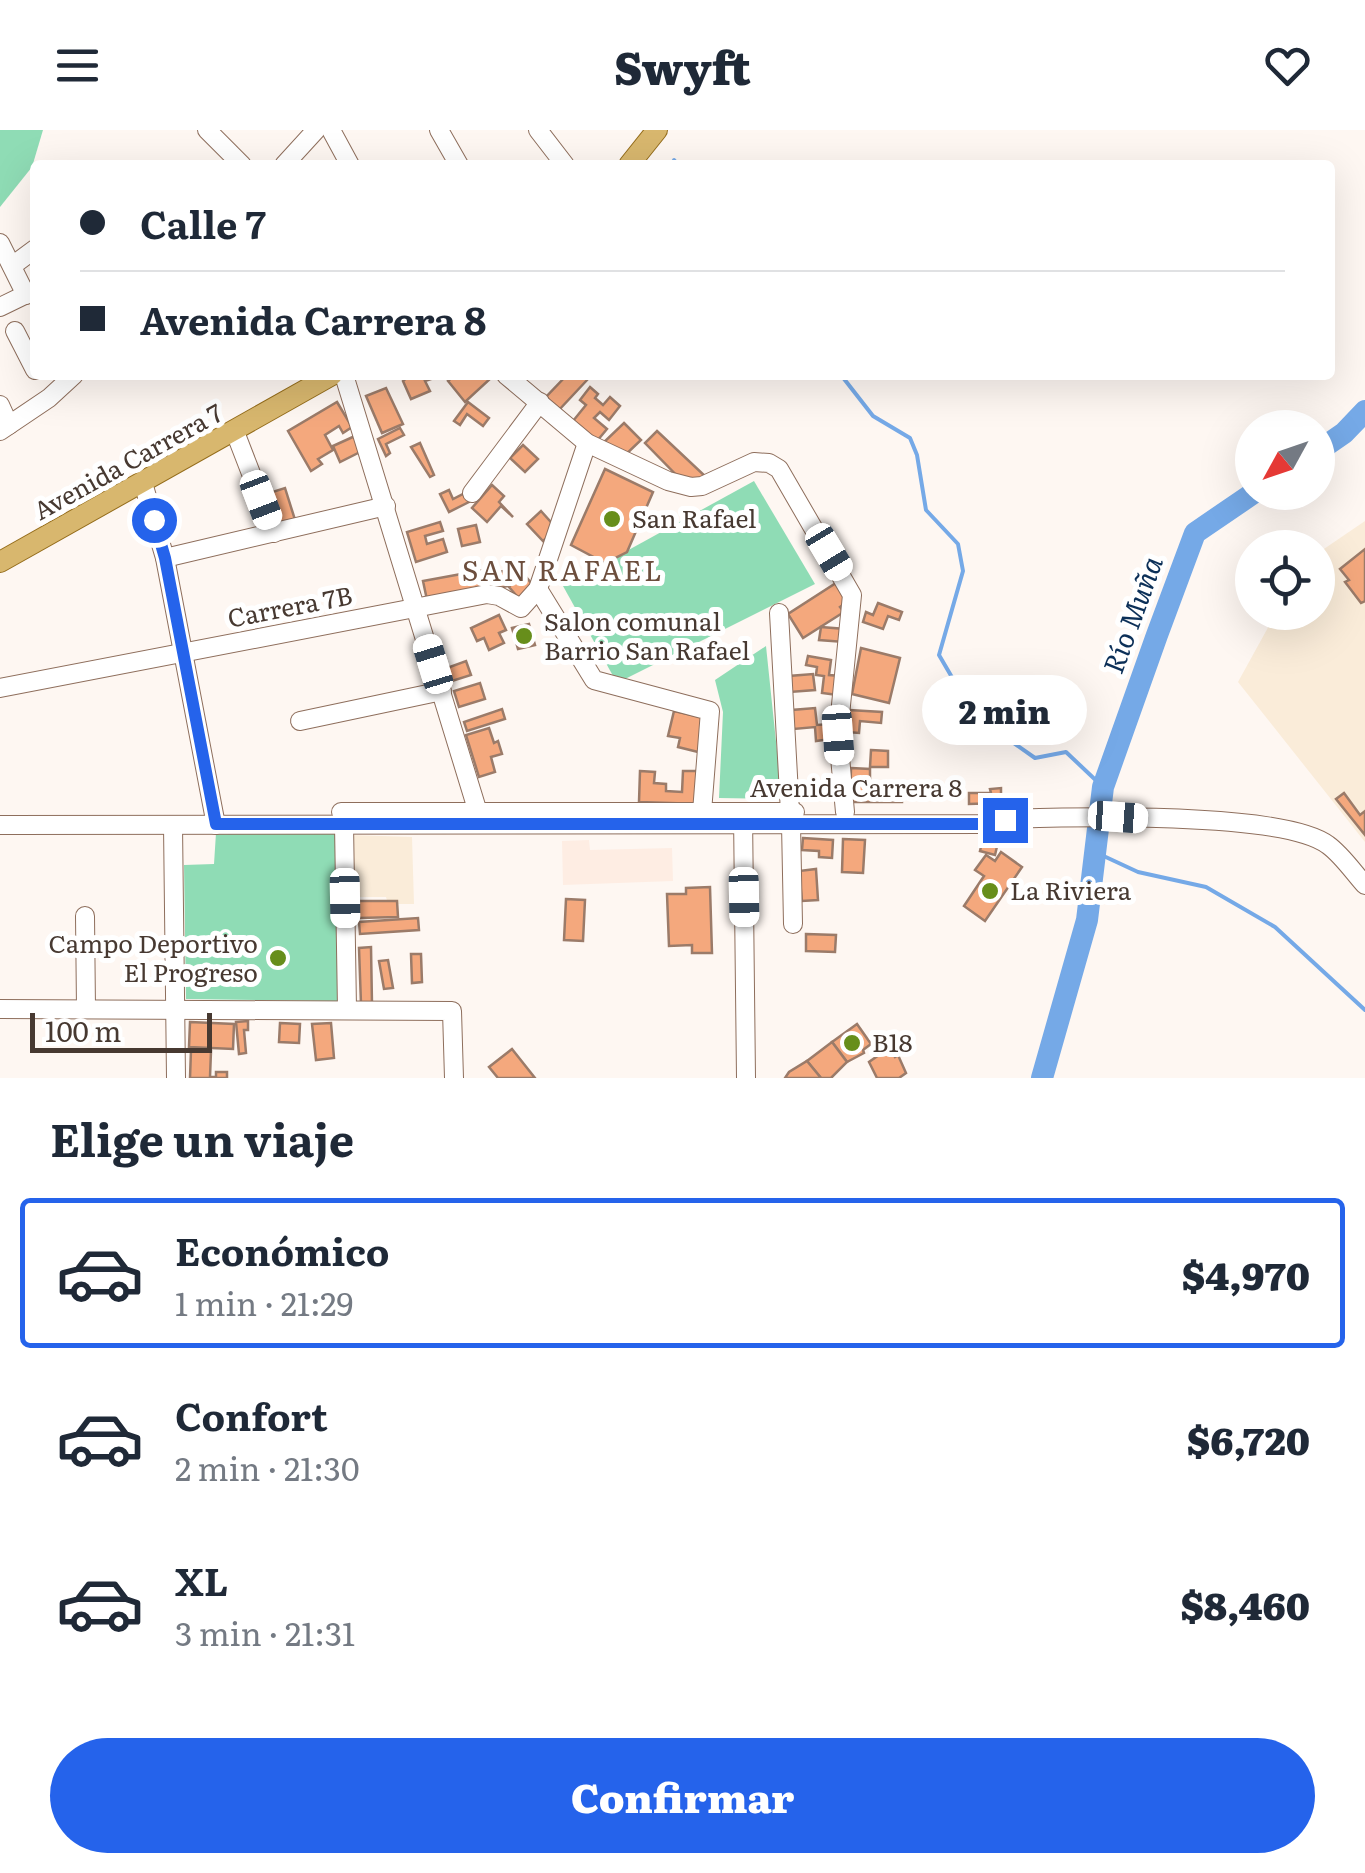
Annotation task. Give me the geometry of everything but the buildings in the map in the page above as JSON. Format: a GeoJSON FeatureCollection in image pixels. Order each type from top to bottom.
{"type":"FeatureCollection","features":[{"type":"Feature","properties":{"kind":"main road"},"geometry":{"type":"LineString","coordinates":[[632,160],[647,134]]}},
{"type":"Feature","properties":{"kind":"main road","name":"Avenida Carrera 7"},"geometry":{"type":"LineString","coordinates":[[0,562],[323,380]]}},
{"type":"Feature","properties":{"kind":"street"},"geometry":{"type":"LineString","coordinates":[[208,130],[237,160]]}},
{"type":"Feature","properties":{"kind":"street"},"geometry":{"type":"LineString","coordinates":[[331,130],[347,160]]}},
{"type":"Feature","properties":{"kind":"street"},"geometry":{"type":"LineString","coordinates":[[440,130],[456,160]]}},
{"type":"Feature","properties":{"kind":"street"},"geometry":{"type":"LineString","coordinates":[[538,130],[561,160]]}},
{"type":"Feature","properties":{"kind":"street"},"geometry":{"type":"LineString","coordinates":[[288,160],[309,132]]}},
{"type":"Feature","properties":{"kind":"street"},"geometry":{"type":"LineString","coordinates":[[0,243],[30,293],[0,307]]}},
{"type":"Feature","properties":{"kind":"street"},"geometry":{"type":"LineString","coordinates":[[12,266],[30,252]]}},
{"type":"Feature","properties":{"kind":"street"},"geometry":{"type":"LineString","coordinates":[[15,331],[30,360]]}},
{"type":"Feature","properties":{"kind":"street"},"geometry":{"type":"LineString","coordinates":[[40,380],[49,398]]}},
{"type":"Feature","properties":{"kind":"street"},"geometry":{"type":"LineString","coordinates":[[0,405],[5,428],[69,380]]}},
{"type":"Feature","properties":{"kind":"street"},"geometry":{"type":"LineString","coordinates":[[346,380],[480,818]]}},
{"type":"Feature","properties":{"kind":"street"},"geometry":{"type":"LineString","coordinates":[[512,380],[588,444],[668,481],[702,486],[754,462],[779,469],[852,594],[838,735],[844,812]]}},
{"type":"Feature","properties":{"kind":"street"},"geometry":{"type":"LineString","coordinates":[[472,493],[540,402]]}},
{"type":"Feature","properties":{"kind":"street"},"geometry":{"type":"LineString","coordinates":[[235,432],[274,533]]}},
{"type":"Feature","properties":{"kind":"street"},"geometry":{"type":"LineString","coordinates":[[588,444],[532,597],[594,680],[710,711],[702,812]]}},
{"type":"Feature","properties":{"kind":"street"},"geometry":{"type":"LineString","coordinates":[[143,483],[165,558],[215,819]]}},
{"type":"Feature","properties":{"kind":"street"},"geometry":{"type":"LineString","coordinates":[[165,558],[386,506]]}},
{"type":"Feature","properties":{"kind":"street","name":"Carrera 7B"},"geometry":{"type":"LineString","coordinates":[[0,688],[488,594],[516,606],[532,597]]}},
{"type":"Feature","properties":{"kind":"street"},"geometry":{"type":"LineString","coordinates":[[779,613],[792,924]]}},
{"type":"Feature","properties":{"kind":"street"},"geometry":{"type":"LineString","coordinates":[[300,721],[442,691]]}},
{"type":"Feature","properties":{"kind":"street","name":"Avenida Carrera 8"},"geometry":{"type":"LineString","coordinates":[[0,814],[344,824],[702,812],[743,818]]}},
{"type":"Feature","properties":{"kind":"street","name":"Avenida Carrera 8"},"geometry":{"type":"LineString","coordinates":[[790,818],[844,812],[987,813],[1005,820]]}},
{"type":"Feature","properties":{"kind":"street"},"geometry":{"type":"LineString","coordinates":[[1005,820],[1118,817],[1276,827],[1328,844],[1365,885]]}},
{"type":"Feature","properties":{"kind":"street"},"geometry":{"type":"LineString","coordinates":[[743,818],[746,1078]]}},
{"type":"Feature","properties":{"kind":"street","name":"Avenida Carrera 8"},"geometry":{"type":"LineString","coordinates":[[0,825],[173,825],[215,819],[790,818],[991,824],[1005,820]]}},
{"type":"Feature","properties":{"kind":"street"},"geometry":{"type":"LineString","coordinates":[[344,824],[347,1009]]}},
{"type":"Feature","properties":{"kind":"street"},"geometry":{"type":"LineString","coordinates":[[173,825],[176,1078]]}},
{"type":"Feature","properties":{"kind":"street"},"geometry":{"type":"LineString","coordinates":[[85,916],[86,1009]]}},
{"type":"Feature","properties":{"kind":"street"},"geometry":{"type":"LineString","coordinates":[[0,1008],[176,1012],[452,1010],[454,1078]]}},
{"type":"Feature","properties":{"kind":"shaded area"},"geometry":{"type":"Polygon","coordinates":[[[1365,521],[1365,842],[1238,682],[1267,630],[1335,630],[1335,541],[1365,521]]]}},
{"type":"Feature","properties":{"kind":"shaded area"},"geometry":{"type":"Polygon","coordinates":[[[350,835],[412,837],[414,904],[388,904],[386,897],[354,897],[350,835]]]}},
{"type":"Feature","properties":{"kind":"shaded area"},"geometry":{"type":"Polygon","coordinates":[[[589,840],[590,850],[672,848],[673,881],[563,885],[562,841],[589,840]]]}},
{"type":"Feature","properties":{"kind":"green space"},"geometry":{"type":"Polygon","coordinates":[[[0,130],[43,130],[30,170],[0,207],[0,130]]]}},
{"type":"Feature","properties":{"kind":"green space"},"geometry":{"type":"Polygon","coordinates":[[[754,481],[815,584],[617,683],[563,586],[754,481]]]}},
{"type":"Feature","properties":{"kind":"green space"},"geometry":{"type":"Polygon","coordinates":[[[766,646],[782,799],[719,798],[723,712],[715,680],[766,646]]]}},
{"type":"Feature","properties":{"kind":"green space","name":"Campo Deportivo El Progreso"},"geometry":{"type":"Polygon","coordinates":[[[216,833],[338,834],[338,1001],[186,999],[184,865],[214,864],[216,833]]]}},
{"type":"Feature","properties":{"kind":"waterway"},"geometry":{"type":"LineString","coordinates":[[845,380],[873,416],[910,438],[917,455],[926,510],[958,544],[963,571],[939,655],[974,715],[1035,758],[1066,752],[1103,787]]}},
{"type":"Feature","properties":{"kind":"waterway","name":"Río Muña"},"geometry":{"type":"LineString","coordinates":[[1335,439],[1365,411]]}},
{"type":"Feature","properties":{"kind":"waterway","name":"Río Muña"},"geometry":{"type":"LineString","coordinates":[[1042,1078],[1087,920],[1103,787],[1195,533],[1235,506]]}},
{"type":"Feature","properties":{"kind":"waterway"},"geometry":{"type":"LineString","coordinates":[[1095,852],[1138,872],[1206,887],[1275,927],[1365,1010]]}},
{"type":"Feature","properties":{"kind":"place","name":"San Rafael"},"geometry":{"type":"Point","coordinates":[612,519]}},
{"type":"Feature","properties":{"kind":"place","name":"Salon comunal Barrio San Rafael"},"geometry":{"type":"Point","coordinates":[524,636]}},
{"type":"Feature","properties":{"kind":"place","name":"La Riviera"},"geometry":{"type":"Point","coordinates":[990,891]}},
{"type":"Feature","properties":{"kind":"place","name":"Campo Deportivo El Progreso"},"geometry":{"type":"Point","coordinates":[278,958]}},
{"type":"Feature","properties":{"kind":"place","name":"B18"},"geometry":{"type":"Point","coordinates":[852,1043]}},
{"type":"Feature","properties":{"kind":"district","name":"SAN RAFAEL"},"geometry":{"type":"Point","coordinates":[563,571]}},
{"type":"Feature","properties":{"kind":"route"},"geometry":{"type":"LineString","coordinates":[[154,520],[165,558],[216,824],[991,824],[1005,820]]}}]}
